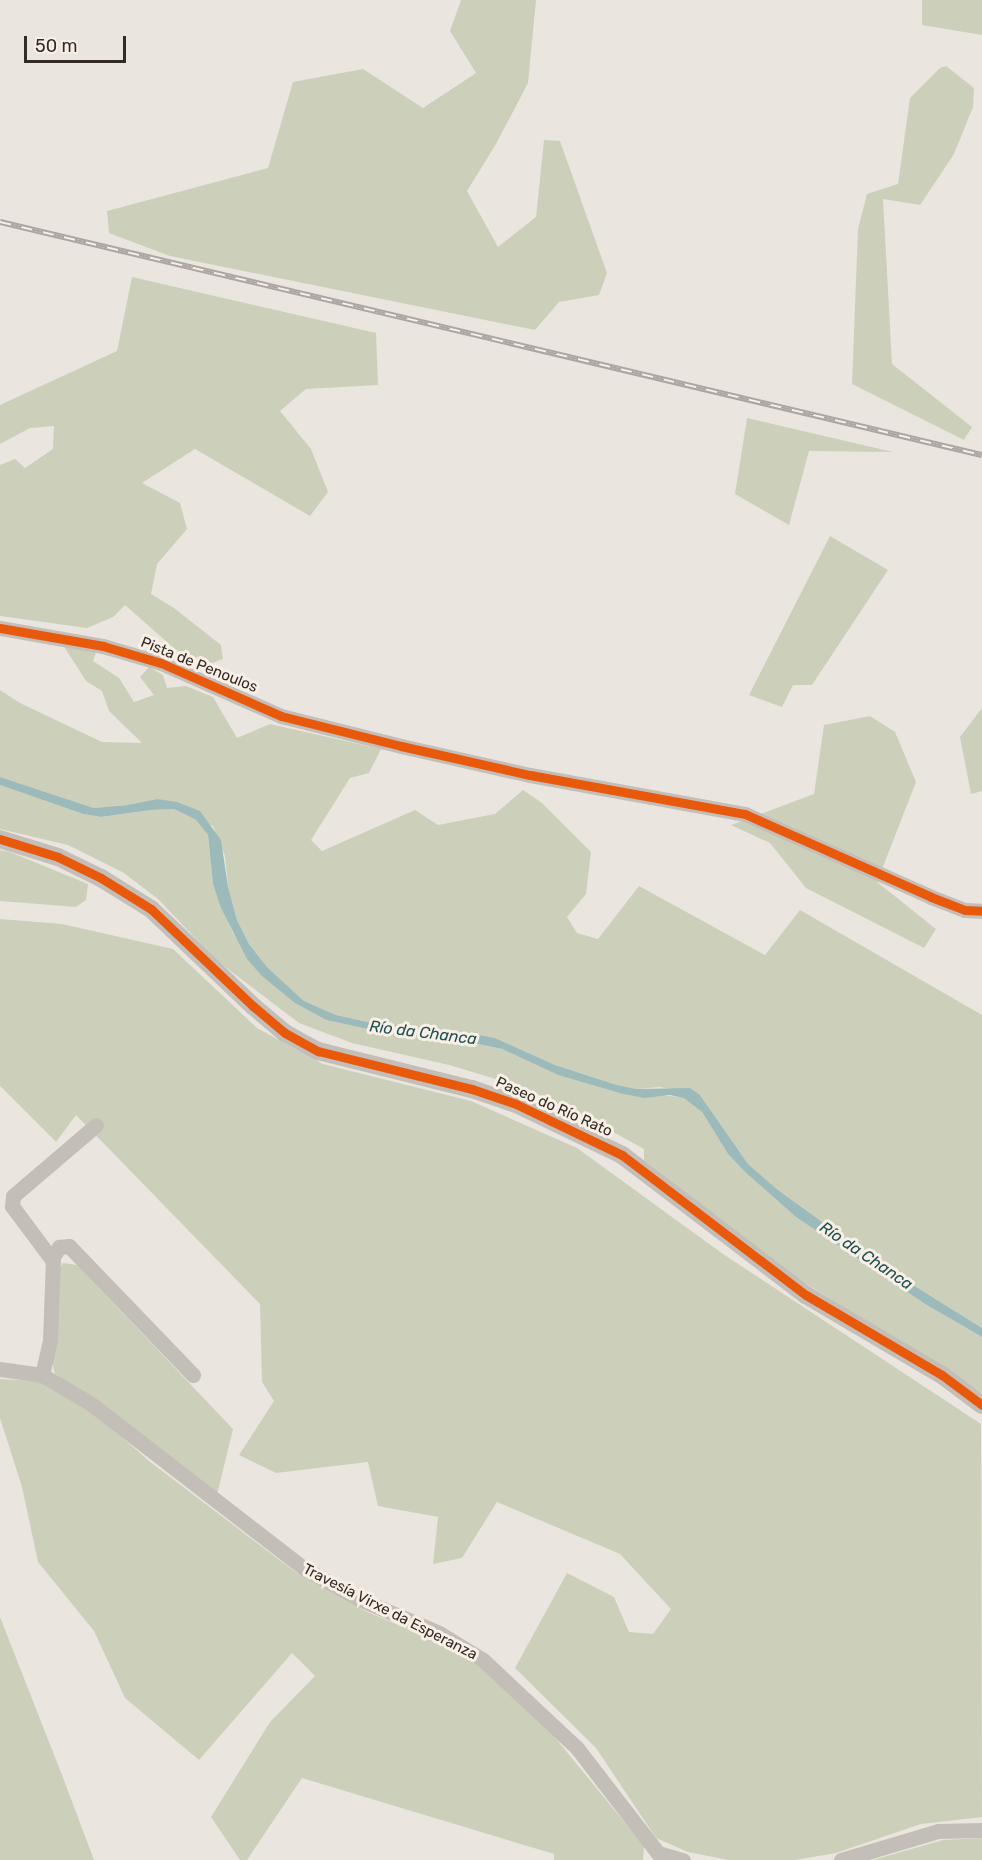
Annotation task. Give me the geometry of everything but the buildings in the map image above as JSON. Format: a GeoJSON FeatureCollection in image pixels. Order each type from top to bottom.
{"type":"FeatureCollection","features":[{"type":"Feature","properties":{"kind":"street","name":"Pista de Penoulos"},"geometry":{"type":"LineString","coordinates":[[0,628],[57,637],[122,652],[177,669],[281,716],[530,775],[745,814],[931,897],[965,910],[982,911]]}},
{"type":"Feature","properties":{"kind":"street","name":"Paseo do Río Rato"},"geometry":{"type":"LineString","coordinates":[[0,838],[58,857],[101,878],[151,909],[253,1006],[285,1033],[318,1051],[472,1089],[516,1104],[622,1155],[806,1294],[942,1375],[982,1405]]}},
{"type":"Feature","properties":{"kind":"street"},"geometry":{"type":"LineString","coordinates":[[53,1261],[12,1206],[13,1196],[96,1125]]}},
{"type":"Feature","properties":{"kind":"street"},"geometry":{"type":"LineString","coordinates":[[42,1375],[50,1340],[53,1261],[59,1247],[69,1246],[193,1375]]}},
{"type":"Feature","properties":{"kind":"street","name":"Travesía Virxe da Esperanza"},"geometry":{"type":"LineString","coordinates":[[0,1369],[42,1375],[90,1402],[305,1569],[359,1599],[439,1634],[483,1660],[577,1748],[656,1856],[683,1860]]}},
{"type":"Feature","properties":{"kind":"street"},"geometry":{"type":"LineString","coordinates":[[841,1860],[938,1832],[982,1830]]}},
{"type":"Feature","properties":{"kind":"green space"},"geometry":{"type":"Polygon","coordinates":[[[461,0],[536,0],[528,83],[496,144],[467,191],[498,247],[536,217],[544,140],[560,141],[607,273],[599,295],[559,302],[535,330],[170,256],[109,233],[107,211],[268,168],[293,82],[363,69],[423,108],[476,73],[450,31],[461,0]]]}},
{"type":"Feature","properties":{"kind":"green space"},"geometry":{"type":"Polygon","coordinates":[[[922,0],[982,0],[982,35],[922,25],[922,0]]]}},
{"type":"Feature","properties":{"kind":"green space"},"geometry":{"type":"Polygon","coordinates":[[[946,66],[974,88],[973,107],[954,154],[920,205],[883,199],[892,364],[972,427],[964,440],[852,384],[858,229],[867,194],[898,184],[910,98],[940,68],[946,66]]]}},
{"type":"Feature","properties":{"kind":"green space"},"geometry":{"type":"Polygon","coordinates":[[[132,277],[376,333],[378,385],[306,389],[280,411],[311,449],[328,492],[310,516],[195,449],[142,483],[180,503],[187,529],[157,564],[151,594],[174,608],[221,645],[223,659],[212,663],[176,650],[125,605],[113,617],[87,628],[0,616],[0,465],[15,459],[25,468],[53,449],[54,426],[30,428],[0,444],[0,405],[117,351],[132,277]]]}},
{"type":"Feature","properties":{"kind":"green space"},"geometry":{"type":"Polygon","coordinates":[[[747,418],[893,452],[809,451],[789,525],[735,494],[747,418]]]}},
{"type":"Feature","properties":{"kind":"green space"},"geometry":{"type":"Polygon","coordinates":[[[830,536],[888,570],[812,685],[793,685],[782,707],[749,695],[830,536]]]}},
{"type":"Feature","properties":{"kind":"green space"},"geometry":{"type":"Polygon","coordinates":[[[63,645],[96,652],[93,661],[119,678],[134,702],[154,695],[140,677],[149,667],[163,675],[167,688],[186,686],[213,697],[237,738],[270,724],[381,749],[369,773],[350,778],[311,840],[322,851],[415,810],[438,825],[495,814],[523,790],[542,803],[591,852],[586,894],[567,917],[577,933],[598,939],[639,886],[765,955],[800,910],[982,1015],[982,1328],[886,1268],[778,1190],[748,1164],[700,1095],[660,1087],[637,1089],[617,1085],[555,1065],[495,1038],[465,1032],[372,1023],[336,1015],[304,1001],[267,967],[249,944],[237,920],[228,887],[225,856],[213,826],[157,799],[129,805],[94,808],[0,777],[0,690],[20,703],[102,742],[142,743],[109,711],[102,691],[86,681],[63,645]]]}},
{"type":"Feature","properties":{"kind":"green space"},"geometry":{"type":"Polygon","coordinates":[[[982,708],[982,791],[971,794],[960,737],[982,708]]]}},
{"type":"Feature","properties":{"kind":"green space"},"geometry":{"type":"Polygon","coordinates":[[[870,716],[895,732],[916,782],[877,882],[936,929],[924,948],[806,888],[770,843],[731,825],[814,794],[824,725],[870,716]]]}},
{"type":"Feature","properties":{"kind":"green space"},"geometry":{"type":"Polygon","coordinates":[[[0,785],[83,814],[101,817],[174,809],[196,820],[208,835],[213,884],[233,933],[295,1003],[326,1020],[386,1033],[464,1041],[502,1049],[558,1075],[619,1093],[684,1097],[702,1112],[728,1154],[796,1217],[925,1304],[982,1337],[982,1393],[792,1275],[644,1160],[644,1149],[595,1122],[509,1083],[449,1065],[352,1043],[299,1023],[216,960],[158,899],[124,873],[68,845],[0,829],[0,785]]]}},
{"type":"Feature","properties":{"kind":"green space"},"geometry":{"type":"Polygon","coordinates":[[[0,850],[88,884],[86,900],[76,907],[0,901],[0,850]]]}},
{"type":"Feature","properties":{"kind":"green space"},"geometry":{"type":"Polygon","coordinates":[[[0,919],[62,924],[173,949],[257,1028],[323,1064],[471,1101],[577,1148],[723,1254],[981,1424],[982,1817],[921,1824],[836,1853],[795,1860],[728,1860],[688,1852],[656,1838],[596,1748],[515,1668],[567,1573],[614,1597],[629,1632],[653,1634],[671,1609],[620,1554],[497,1502],[462,1558],[433,1564],[438,1517],[378,1506],[368,1462],[276,1473],[239,1455],[274,1401],[262,1382],[260,1304],[76,1115],[56,1142],[0,1086],[0,919]]]}},
{"type":"Feature","properties":{"kind":"green space"},"geometry":{"type":"Polygon","coordinates":[[[63,1263],[77,1265],[233,1429],[217,1495],[103,1405],[55,1374],[51,1358],[56,1273],[63,1263]]]}},
{"type":"Feature","properties":{"kind":"green space"},"geometry":{"type":"Polygon","coordinates":[[[0,1379],[59,1382],[149,1461],[298,1574],[365,1611],[464,1653],[525,1701],[644,1846],[643,1860],[554,1860],[554,1854],[302,1778],[247,1860],[240,1860],[211,1817],[270,1722],[315,1676],[292,1653],[199,1760],[125,1698],[94,1631],[38,1562],[22,1487],[0,1418],[0,1379]]]}},
{"type":"Feature","properties":{"kind":"green space"},"geometry":{"type":"Polygon","coordinates":[[[0,1617],[62,1775],[94,1860],[0,1860],[0,1617]]]}},
{"type":"Feature","properties":{"kind":"green space"},"geometry":{"type":"Polygon","coordinates":[[[982,1838],[982,1860],[873,1860],[943,1840],[982,1838]]]}},
{"type":"Feature","properties":{"kind":"water","name":"Río da Chanca"},"geometry":{"type":"Polygon","coordinates":[[[0,777],[94,808],[128,805],[157,799],[177,802],[200,811],[221,840],[228,887],[237,920],[249,944],[267,967],[304,1001],[336,1015],[372,1023],[465,1032],[495,1038],[555,1065],[617,1085],[637,1089],[690,1088],[700,1095],[748,1164],[778,1190],[886,1268],[982,1328],[982,1337],[925,1304],[796,1217],[728,1154],[702,1112],[684,1098],[670,1095],[644,1098],[619,1093],[558,1075],[502,1049],[464,1041],[386,1033],[326,1020],[295,1003],[262,976],[247,959],[221,908],[213,884],[208,835],[196,820],[174,809],[101,817],[83,814],[0,785],[0,777]]]}},
{"type":"Feature","properties":{"kind":"railway"},"geometry":{"type":"LineString","coordinates":[[0,222],[982,455]]}},
{"type":"Feature","properties":{"kind":"cycle path"},"geometry":{"type":"LineString","coordinates":[[0,628],[103,646],[161,663],[281,716],[401,746],[530,775],[745,814],[931,897],[965,910],[982,911]]}},
{"type":"Feature","properties":{"kind":"cycle path"},"geometry":{"type":"LineString","coordinates":[[0,839],[58,857],[101,878],[151,909],[253,1006],[285,1033],[318,1051],[472,1089],[516,1104],[622,1155],[806,1295],[942,1375],[982,1405]]}}]}
